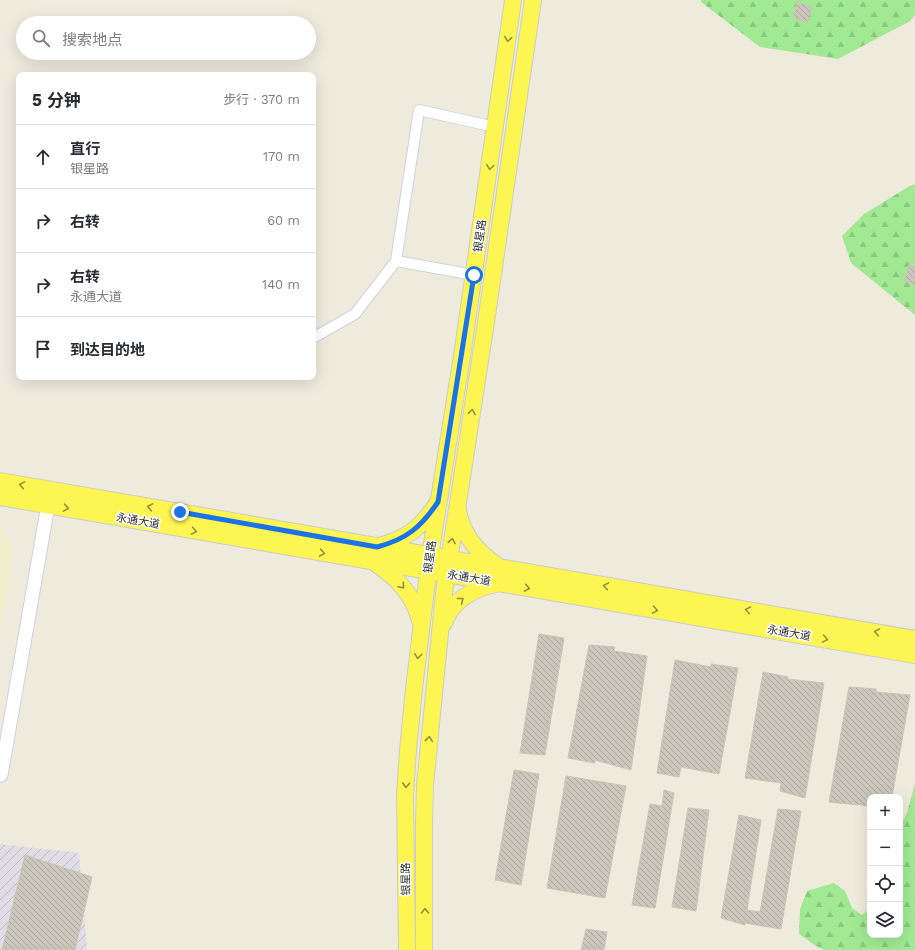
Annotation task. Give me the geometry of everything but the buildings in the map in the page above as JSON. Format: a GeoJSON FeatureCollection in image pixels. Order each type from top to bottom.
{"type":"FeatureCollection","features":[{"type":"Feature","properties":{"kind":"main road","name":"银星路"},"geometry":{"type":"LineString","coordinates":[[407,950],[405,795],[408,750],[421,627],[429,563],[474,275],[513,0]]}},
{"type":"Feature","properties":{"kind":"main road","name":"银星路"},"geometry":{"type":"LineString","coordinates":[[424,950],[425,786],[440,632],[448,567],[486,322],[533,0]]}},
{"type":"Feature","properties":{"kind":"main road","name":"永通大道"},"geometry":{"type":"LineString","coordinates":[[0,481],[375,554]]}},
{"type":"Feature","properties":{"kind":"main road","name":"永通大道"},"geometry":{"type":"LineString","coordinates":[[0,497],[915,639]]}},
{"type":"Feature","properties":{"kind":"main road"},"geometry":{"type":"LineString","coordinates":[[421,627],[416,606],[404,588],[389,573],[375,554],[412,532],[421,524],[438,502]]}},
{"type":"Feature","properties":{"kind":"main road"},"geometry":{"type":"LineString","coordinates":[[440,632],[445,619],[456,603],[474,591],[487,586],[502,576],[474,545],[463,528],[459,518],[457,506]]}},
{"type":"Feature","properties":{"kind":"main road","name":"永通大道"},"geometry":{"type":"LineString","coordinates":[[502,576],[915,655]]}},
{"type":"Feature","properties":{"kind":"street"},"geometry":{"type":"LineString","coordinates":[[316,336],[355,314],[396,261],[419,110],[495,127]]}},
{"type":"Feature","properties":{"kind":"street"},"geometry":{"type":"LineString","coordinates":[[396,261],[474,275]]}},
{"type":"Feature","properties":{"kind":"street"},"geometry":{"type":"LineString","coordinates":[[1,774],[48,505]]}},
{"type":"Feature","properties":{"kind":"shaded area"},"geometry":{"type":"Polygon","coordinates":[[[0,527],[14,549],[0,631],[0,527]]]}},
{"type":"Feature","properties":{"kind":"shaded area"},"geometry":{"type":"Polygon","coordinates":[[[0,844],[79,853],[87,950],[0,950],[0,844]]]}},
{"type":"Feature","properties":{"kind":"green space"},"geometry":{"type":"Polygon","coordinates":[[[701,0],[915,0],[915,15],[910,21],[838,59],[760,47],[701,2],[701,0]]]}},
{"type":"Feature","properties":{"kind":"green space"},"geometry":{"type":"Polygon","coordinates":[[[915,184],[915,315],[851,263],[842,236],[864,214],[915,184]]]}},
{"type":"Feature","properties":{"kind":"green space"},"geometry":{"type":"Polygon","coordinates":[[[915,783],[915,950],[824,950],[799,934],[800,909],[807,891],[834,883],[845,891],[852,908],[862,915],[867,911],[867,938],[903,938],[903,820],[907,813],[915,783]]]}},
{"type":"Feature","properties":{"kind":"route"},"geometry":{"type":"LineString","coordinates":[[180,512],[377,547],[402,538],[412,532],[421,524],[438,502],[474,275]]}}]}
